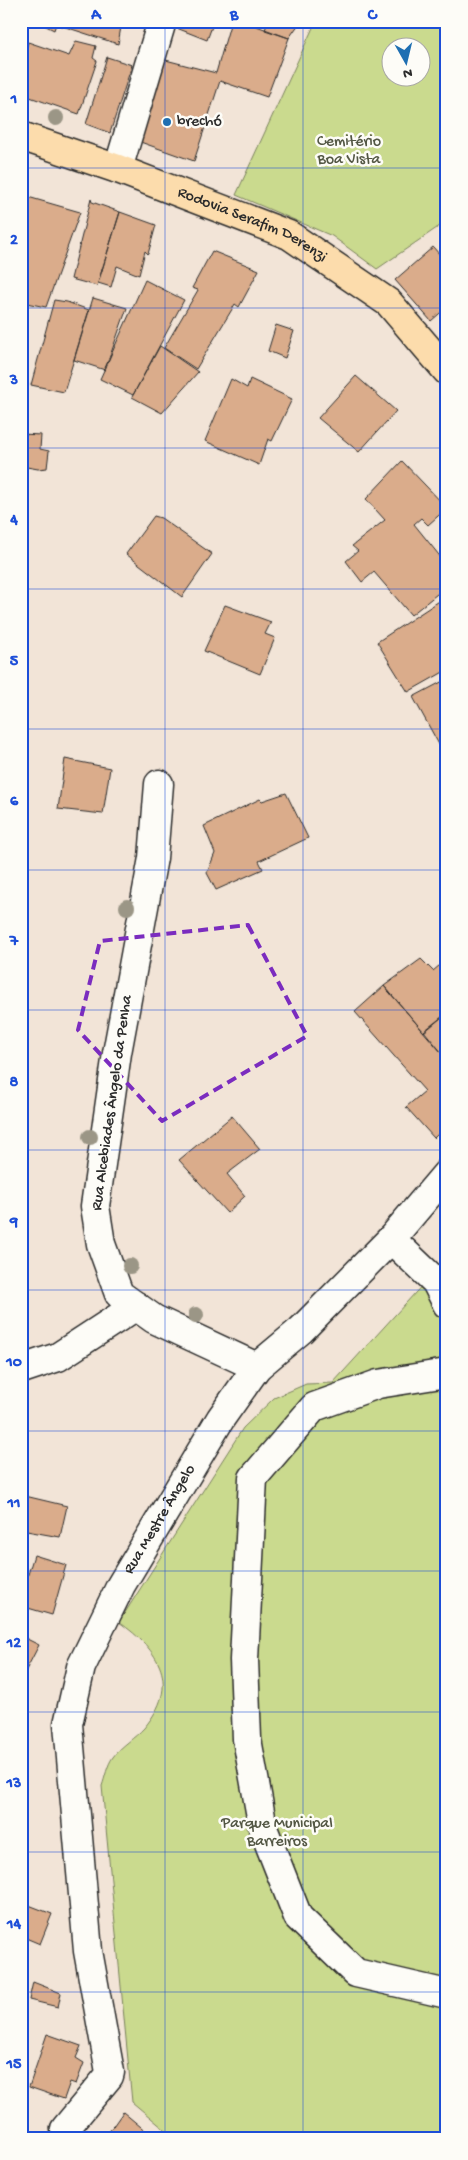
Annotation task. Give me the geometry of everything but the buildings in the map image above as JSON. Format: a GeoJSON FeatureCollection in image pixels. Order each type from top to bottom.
{"type":"FeatureCollection","features":[{"type":"Feature","properties":{"kind":"main road","name":"Rodovia Serafim Derenzi"},"geometry":{"type":"LineString","coordinates":[[21,136],[118,169],[289,235],[388,303],[447,371]]}},
{"type":"Feature","properties":{"kind":"street"},"geometry":{"type":"LineString","coordinates":[[118,169],[162,21]]}},
{"type":"Feature","properties":{"kind":"street","name":"Rua Alcebiades Ângelo da Penha"},"geometry":{"type":"LineString","coordinates":[[160,784],[153,858],[117,1053],[95,1206],[101,1244],[119,1294],[154,1319],[257,1367]]}},
{"type":"Feature","properties":{"kind":"street","name":"Rua Mestre Ângelo"},"geometry":{"type":"LineString","coordinates":[[70,2139],[65,2129],[109,2076],[110,2072],[88,1951],[68,1724],[81,1667],[121,1585],[221,1418],[257,1367],[301,1330],[391,1239],[447,1173]]}},
{"type":"Feature","properties":{"kind":"street"},"geometry":{"type":"LineString","coordinates":[[391,1239],[436,1282],[447,1304]]}},
{"type":"Feature","properties":{"kind":"street"},"geometry":{"type":"LineString","coordinates":[[22,1369],[58,1357],[136,1306]]}},
{"type":"Feature","properties":{"kind":"street"},"geometry":{"type":"LineString","coordinates":[[447,1372],[378,1384],[314,1407],[253,1478],[244,1660],[247,1738],[263,1828],[298,1917],[356,1972],[447,1994]]}},
{"type":"Feature","properties":{"kind":"highlighted area"},"geometry":{"type":"Polygon","coordinates":[[[248,925],[307,1036],[162,1121],[78,1030],[100,941],[248,925]]]}},
{"type":"Feature","properties":{"kind":"green space","name":"Cemitério Boa Vista"},"geometry":{"type":"Polygon","coordinates":[[[316,21],[447,21],[447,221],[377,269],[332,236],[236,195],[316,21]]]}},
{"type":"Feature","properties":{"kind":"green space","name":"Parque Municipal Barreiros"},"geometry":{"type":"Polygon","coordinates":[[[447,1258],[447,2139],[176,2139],[132,2102],[102,1786],[113,1757],[144,1728],[155,1712],[161,1697],[163,1683],[161,1669],[155,1657],[133,1633],[119,1622],[243,1428],[274,1398],[306,1384],[333,1383],[447,1258]]]}},
{"type":"Feature","properties":{"kind":"place","name":"brechó"},"geometry":{"type":"Point","coordinates":[167,122]}}]}
